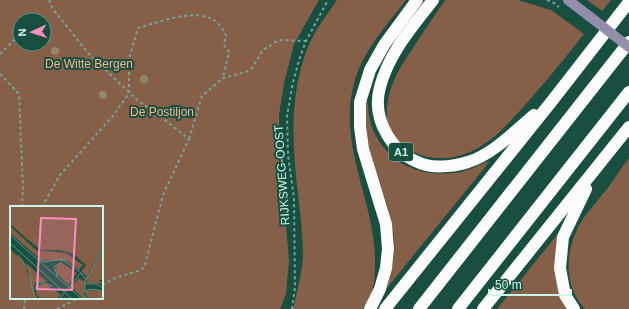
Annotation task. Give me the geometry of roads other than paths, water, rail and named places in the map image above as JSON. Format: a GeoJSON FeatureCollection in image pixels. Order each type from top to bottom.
{"type":"FeatureCollection","features":[{"type":"Feature","properties":{"kind":"highway"},"geometry":{"type":"LineString","coordinates":[[370,309],[382,282],[386,268],[388,249],[386,224],[363,149],[360,128],[360,102],[370,70],[384,45],[417,0]]}},
{"type":"Feature","properties":{"kind":"highway","name":"A1"},"geometry":{"type":"LineString","coordinates":[[433,0],[399,44],[387,66],[379,89],[378,110],[382,128],[394,145],[410,158],[426,165],[451,166],[468,162],[487,154],[552,101]]}},
{"type":"Feature","properties":{"kind":"highway","name":"A1"},"geometry":{"type":"LineString","coordinates":[[385,309],[552,101],[629,2]]}},
{"type":"Feature","properties":{"kind":"highway"},"geometry":{"type":"LineString","coordinates":[[419,309],[629,42]]}},
{"type":"Feature","properties":{"kind":"highway"},"geometry":{"type":"LineString","coordinates":[[458,309],[629,92]]}},
{"type":"Feature","properties":{"kind":"highway"},"geometry":{"type":"LineString","coordinates":[[483,309],[629,127]]}},
{"type":"Feature","properties":{"kind":"highway"},"geometry":{"type":"LineString","coordinates":[[574,309],[565,295],[560,268],[563,237],[599,165]]}},
{"type":"Feature","properties":{"kind":"street"},"geometry":{"type":"LineString","coordinates":[[568,0],[629,47]]}},
{"type":"Feature","properties":{"kind":"park label","name":"De Witte Bergen"},"geometry":{"type":"Point","coordinates":[89,64]}},
{"type":"Feature","properties":{"kind":"park label","name":"De Postiljon"},"geometry":{"type":"Point","coordinates":[162,112]}}]}
